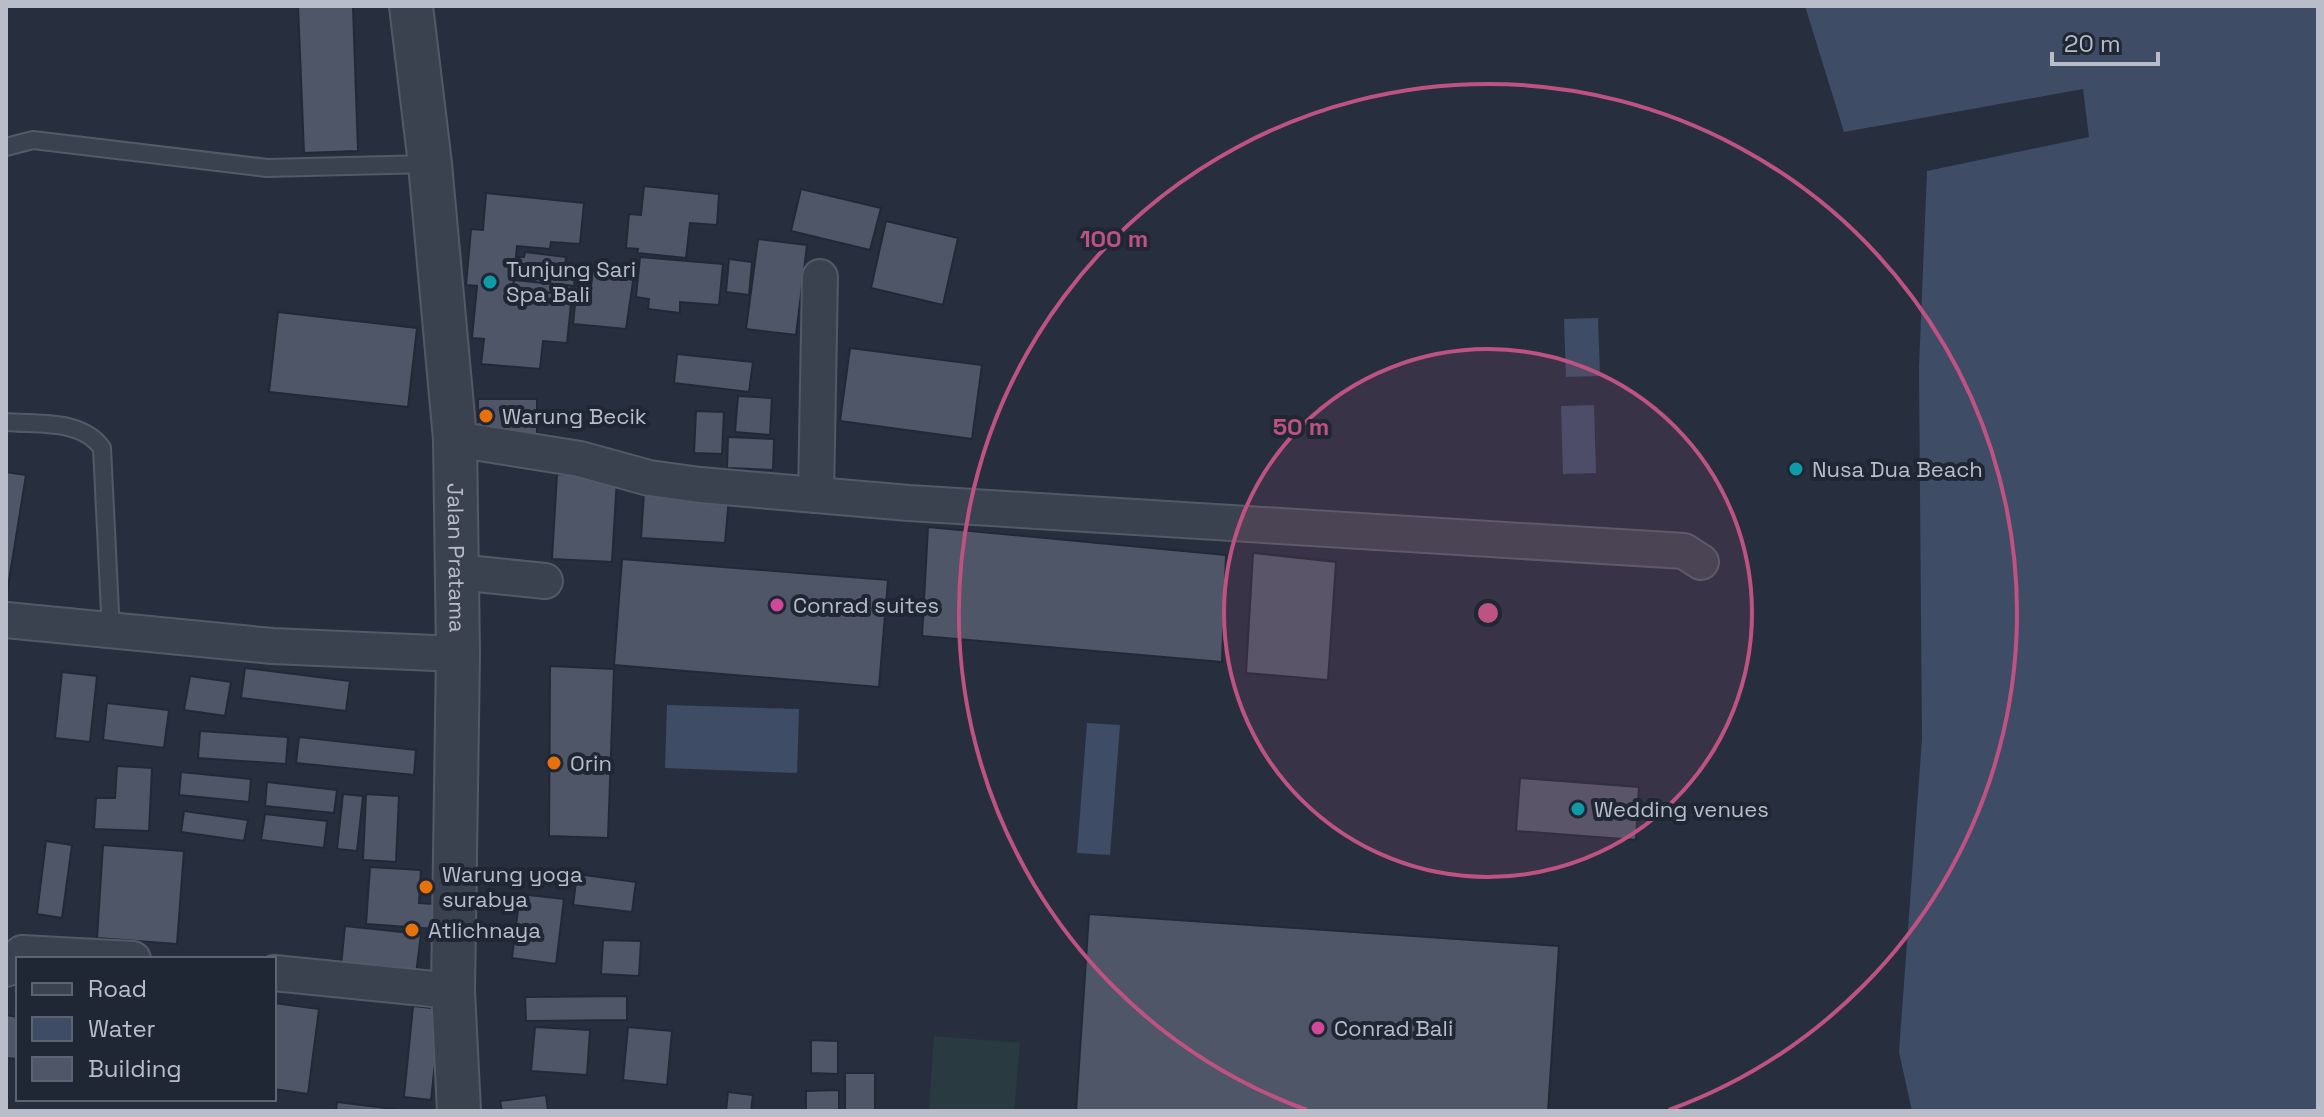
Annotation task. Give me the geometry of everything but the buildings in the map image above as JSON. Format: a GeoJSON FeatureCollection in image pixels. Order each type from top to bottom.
{"type":"FeatureCollection","features":[{"type":"Feature","properties":{"kind":"street","name":"Jalan Pratama"},"geometry":{"type":"LineString","coordinates":[[411,6],[430,164],[455,439],[458,654],[453,991],[459,1111]]}},
{"type":"Feature","properties":{"kind":"street"},"geometry":{"type":"LineString","coordinates":[[816,495],[820,277]]}},
{"type":"Feature","properties":{"kind":"street"},"geometry":{"type":"LineString","coordinates":[[455,439],[580,459],[662,480],[816,495],[1684,551],[1701,562]]}},
{"type":"Feature","properties":{"kind":"street"},"geometry":{"type":"LineString","coordinates":[[457,572],[545,581]]}},
{"type":"Feature","properties":{"kind":"street"},"geometry":{"type":"LineString","coordinates":[[6,620],[111,633],[272,646],[458,654]]}},
{"type":"Feature","properties":{"kind":"street"},"geometry":{"type":"LineString","coordinates":[[18,957],[22,953],[96,957]]}},
{"type":"Feature","properties":{"kind":"street"},"geometry":{"type":"LineString","coordinates":[[276,973],[453,991]]}},
{"type":"Feature","properties":{"kind":"lane"},"geometry":{"type":"LineString","coordinates":[[6,147],[33,140],[267,168],[430,164]]}},
{"type":"Feature","properties":{"kind":"lane"},"geometry":{"type":"LineString","coordinates":[[6,422],[81,429],[92,435],[102,448],[111,633]]}},
{"type":"Feature","properties":{"kind":"shaded area"},"geometry":{"type":"Polygon","coordinates":[[[934,1036],[1020,1043],[1014,1111],[929,1111],[934,1036]]]}},
{"type":"Feature","properties":{"kind":"water"},"geometry":{"type":"Polygon","coordinates":[[[1805,6],[2318,6],[2318,1111],[1912,1111],[1899,1052],[1922,739],[1919,368],[1927,171],[2089,137],[2083,89],[1844,132],[1805,6]]]}},
{"type":"Feature","properties":{"kind":"water"},"geometry":{"type":"Polygon","coordinates":[[[1598,318],[1600,376],[1566,377],[1564,319],[1598,318]]]}},
{"type":"Feature","properties":{"kind":"water"},"geometry":{"type":"Polygon","coordinates":[[[1594,405],[1596,473],[1563,474],[1561,406],[1594,405]]]}},
{"type":"Feature","properties":{"kind":"water"},"geometry":{"type":"Polygon","coordinates":[[[667,705],[799,709],[797,773],[665,768],[667,705]]]}},
{"type":"Feature","properties":{"kind":"water"},"geometry":{"type":"Polygon","coordinates":[[[1087,723],[1120,725],[1110,855],[1077,853],[1087,723]]]}},
{"type":"Feature","properties":{"kind":"place","name":"Tunjung Sari Spa Bali"},"geometry":{"type":"Point","coordinates":[490,282]}},
{"type":"Feature","properties":{"kind":"place","name":"Warung Becik"},"geometry":{"type":"Point","coordinates":[486,416]}},
{"type":"Feature","properties":{"kind":"place","name":"Nusa Dua Beach"},"geometry":{"type":"Point","coordinates":[1796,469]}},
{"type":"Feature","properties":{"kind":"place","name":"Conrad suites"},"geometry":{"type":"Point","coordinates":[777,605]}},
{"type":"Feature","properties":{"kind":"place","name":"Orin"},"geometry":{"type":"Point","coordinates":[554,763]}},
{"type":"Feature","properties":{"kind":"place","name":"Wedding venues"},"geometry":{"type":"Point","coordinates":[1578,809]}},
{"type":"Feature","properties":{"kind":"place","name":"Warung yoga surabya"},"geometry":{"type":"Point","coordinates":[426,887]}},
{"type":"Feature","properties":{"kind":"place","name":"Atlichnaya"},"geometry":{"type":"Point","coordinates":[412,930]}},
{"type":"Feature","properties":{"kind":"place","name":"Conrad Bali"},"geometry":{"type":"Point","coordinates":[1318,1028]}}]}
